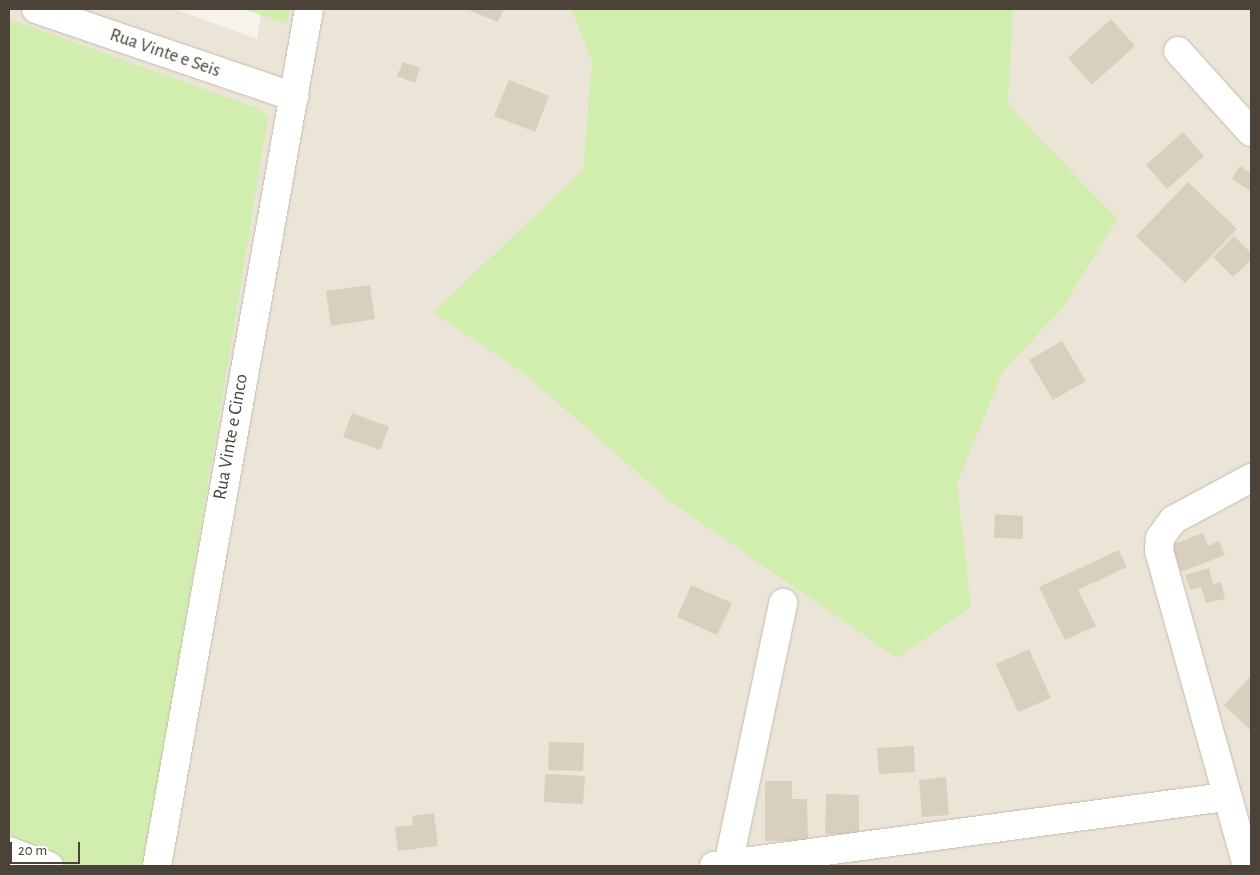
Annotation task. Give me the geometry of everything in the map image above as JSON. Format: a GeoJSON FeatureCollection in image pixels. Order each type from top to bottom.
{"type":"FeatureCollection","features":[{"type":"Feature","properties":{"kind":"street","name":"Rua Vinte e Seis"},"geometry":{"type":"LineString","coordinates":[[36,9],[294,97]]}},
{"type":"Feature","properties":{"kind":"street","name":"Rua Vinte e Cinco"},"geometry":{"type":"LineString","coordinates":[[157,866],[308,9]]}},
{"type":"Feature","properties":{"kind":"street"},"geometry":{"type":"LineString","coordinates":[[1178,52],[1251,132]]}},
{"type":"Feature","properties":{"kind":"street"},"geometry":{"type":"LineString","coordinates":[[1247,866],[1226,797],[1160,544],[1173,520],[1251,478]]}},
{"type":"Feature","properties":{"kind":"street"},"geometry":{"type":"LineString","coordinates":[[783,603],[721,866],[1226,797]]}},
{"type":"Feature","properties":{"kind":"street"},"geometry":{"type":"LineString","coordinates":[[9,851],[49,866]]}},
{"type":"Feature","properties":{"kind":"shaded area"},"geometry":{"type":"Polygon","coordinates":[[[9,9],[175,9],[257,39],[262,9],[1251,9],[1251,866],[9,866],[9,9]]]}},
{"type":"Feature","properties":{"kind":"green space"},"geometry":{"type":"Polygon","coordinates":[[[244,9],[289,9],[287,24],[244,9]]]}},
{"type":"Feature","properties":{"kind":"green space"},"geometry":{"type":"Polygon","coordinates":[[[571,9],[1013,9],[1008,105],[1117,219],[1063,307],[1003,371],[957,483],[971,607],[897,658],[671,502],[526,375],[433,312],[583,170],[592,60],[571,9]]]}},
{"type":"Feature","properties":{"kind":"green space"},"geometry":{"type":"Polygon","coordinates":[[[9,19],[262,110],[268,118],[145,866],[72,866],[9,844],[9,19]]]}},
{"type":"Feature","properties":{"kind":"building"},"geometry":{"type":"Polygon","coordinates":[[[466,9],[504,9],[498,22],[466,9]]]}},
{"type":"Feature","properties":{"kind":"building"},"geometry":{"type":"Polygon","coordinates":[[[1111,19],[1135,46],[1092,85],[1068,58],[1111,19]]]}},
{"type":"Feature","properties":{"kind":"building"},"geometry":{"type":"Polygon","coordinates":[[[403,62],[420,68],[415,83],[397,76],[403,62]]]}},
{"type":"Feature","properties":{"kind":"building"},"geometry":{"type":"Polygon","coordinates":[[[509,80],[549,96],[535,132],[494,116],[509,80]]]}},
{"type":"Feature","properties":{"kind":"building"},"geometry":{"type":"Polygon","coordinates":[[[1183,132],[1204,156],[1167,189],[1146,165],[1183,132]]]}},
{"type":"Feature","properties":{"kind":"building"},"geometry":{"type":"Polygon","coordinates":[[[1240,166],[1251,173],[1250,191],[1232,179],[1240,166]]]}},
{"type":"Feature","properties":{"kind":"building"},"geometry":{"type":"Polygon","coordinates":[[[1188,182],[1237,229],[1185,283],[1136,236],[1188,182]]]}},
{"type":"Feature","properties":{"kind":"building"},"geometry":{"type":"Polygon","coordinates":[[[1234,236],[1251,253],[1251,260],[1233,277],[1213,257],[1234,236]]]}},
{"type":"Feature","properties":{"kind":"building"},"geometry":{"type":"Polygon","coordinates":[[[370,285],[375,319],[331,326],[326,291],[370,285]]]}},
{"type":"Feature","properties":{"kind":"building"},"geometry":{"type":"Polygon","coordinates":[[[1062,341],[1086,381],[1053,400],[1029,360],[1062,341]]]}},
{"type":"Feature","properties":{"kind":"building"},"geometry":{"type":"Polygon","coordinates":[[[352,413],[389,427],[380,450],[343,437],[352,413]]]}},
{"type":"Feature","properties":{"kind":"building"},"geometry":{"type":"Polygon","coordinates":[[[995,514],[1023,516],[1023,539],[994,538],[995,514]]]}},
{"type":"Feature","properties":{"kind":"building"},"geometry":{"type":"Polygon","coordinates":[[[1203,533],[1208,546],[1219,541],[1225,555],[1181,572],[1171,545],[1203,533]]]}},
{"type":"Feature","properties":{"kind":"building"},"geometry":{"type":"Polygon","coordinates":[[[1119,550],[1127,567],[1078,590],[1096,626],[1065,640],[1039,587],[1119,550]]]}},
{"type":"Feature","properties":{"kind":"building"},"geometry":{"type":"Polygon","coordinates":[[[1209,568],[1213,584],[1221,582],[1225,599],[1206,603],[1201,587],[1190,590],[1185,575],[1209,568]]]}},
{"type":"Feature","properties":{"kind":"building"},"geometry":{"type":"Polygon","coordinates":[[[691,585],[732,603],[717,635],[677,617],[691,585]]]}},
{"type":"Feature","properties":{"kind":"building"},"geometry":{"type":"Polygon","coordinates":[[[1029,649],[1051,698],[1018,712],[996,664],[1029,649]]]}},
{"type":"Feature","properties":{"kind":"building"},"geometry":{"type":"Polygon","coordinates":[[[1251,676],[1251,731],[1224,705],[1251,676]]]}},
{"type":"Feature","properties":{"kind":"building"},"geometry":{"type":"Polygon","coordinates":[[[549,742],[584,743],[583,771],[548,770],[549,742]]]}},
{"type":"Feature","properties":{"kind":"building"},"geometry":{"type":"Polygon","coordinates":[[[914,746],[915,772],[879,774],[877,748],[914,746]]]}},
{"type":"Feature","properties":{"kind":"building"},"geometry":{"type":"Polygon","coordinates":[[[545,774],[585,776],[583,804],[544,802],[545,774]]]}},
{"type":"Feature","properties":{"kind":"building"},"geometry":{"type":"Polygon","coordinates":[[[946,777],[949,815],[922,817],[919,780],[946,777]]]}},
{"type":"Feature","properties":{"kind":"building"},"geometry":{"type":"Polygon","coordinates":[[[765,781],[792,781],[792,799],[807,799],[808,841],[765,841],[765,781]]]}},
{"type":"Feature","properties":{"kind":"building"},"geometry":{"type":"Polygon","coordinates":[[[826,794],[859,795],[859,835],[825,834],[826,794]]]}},
{"type":"Feature","properties":{"kind":"building"},"geometry":{"type":"Polygon","coordinates":[[[434,813],[438,846],[398,851],[395,827],[413,825],[412,816],[434,813]]]}}]}
